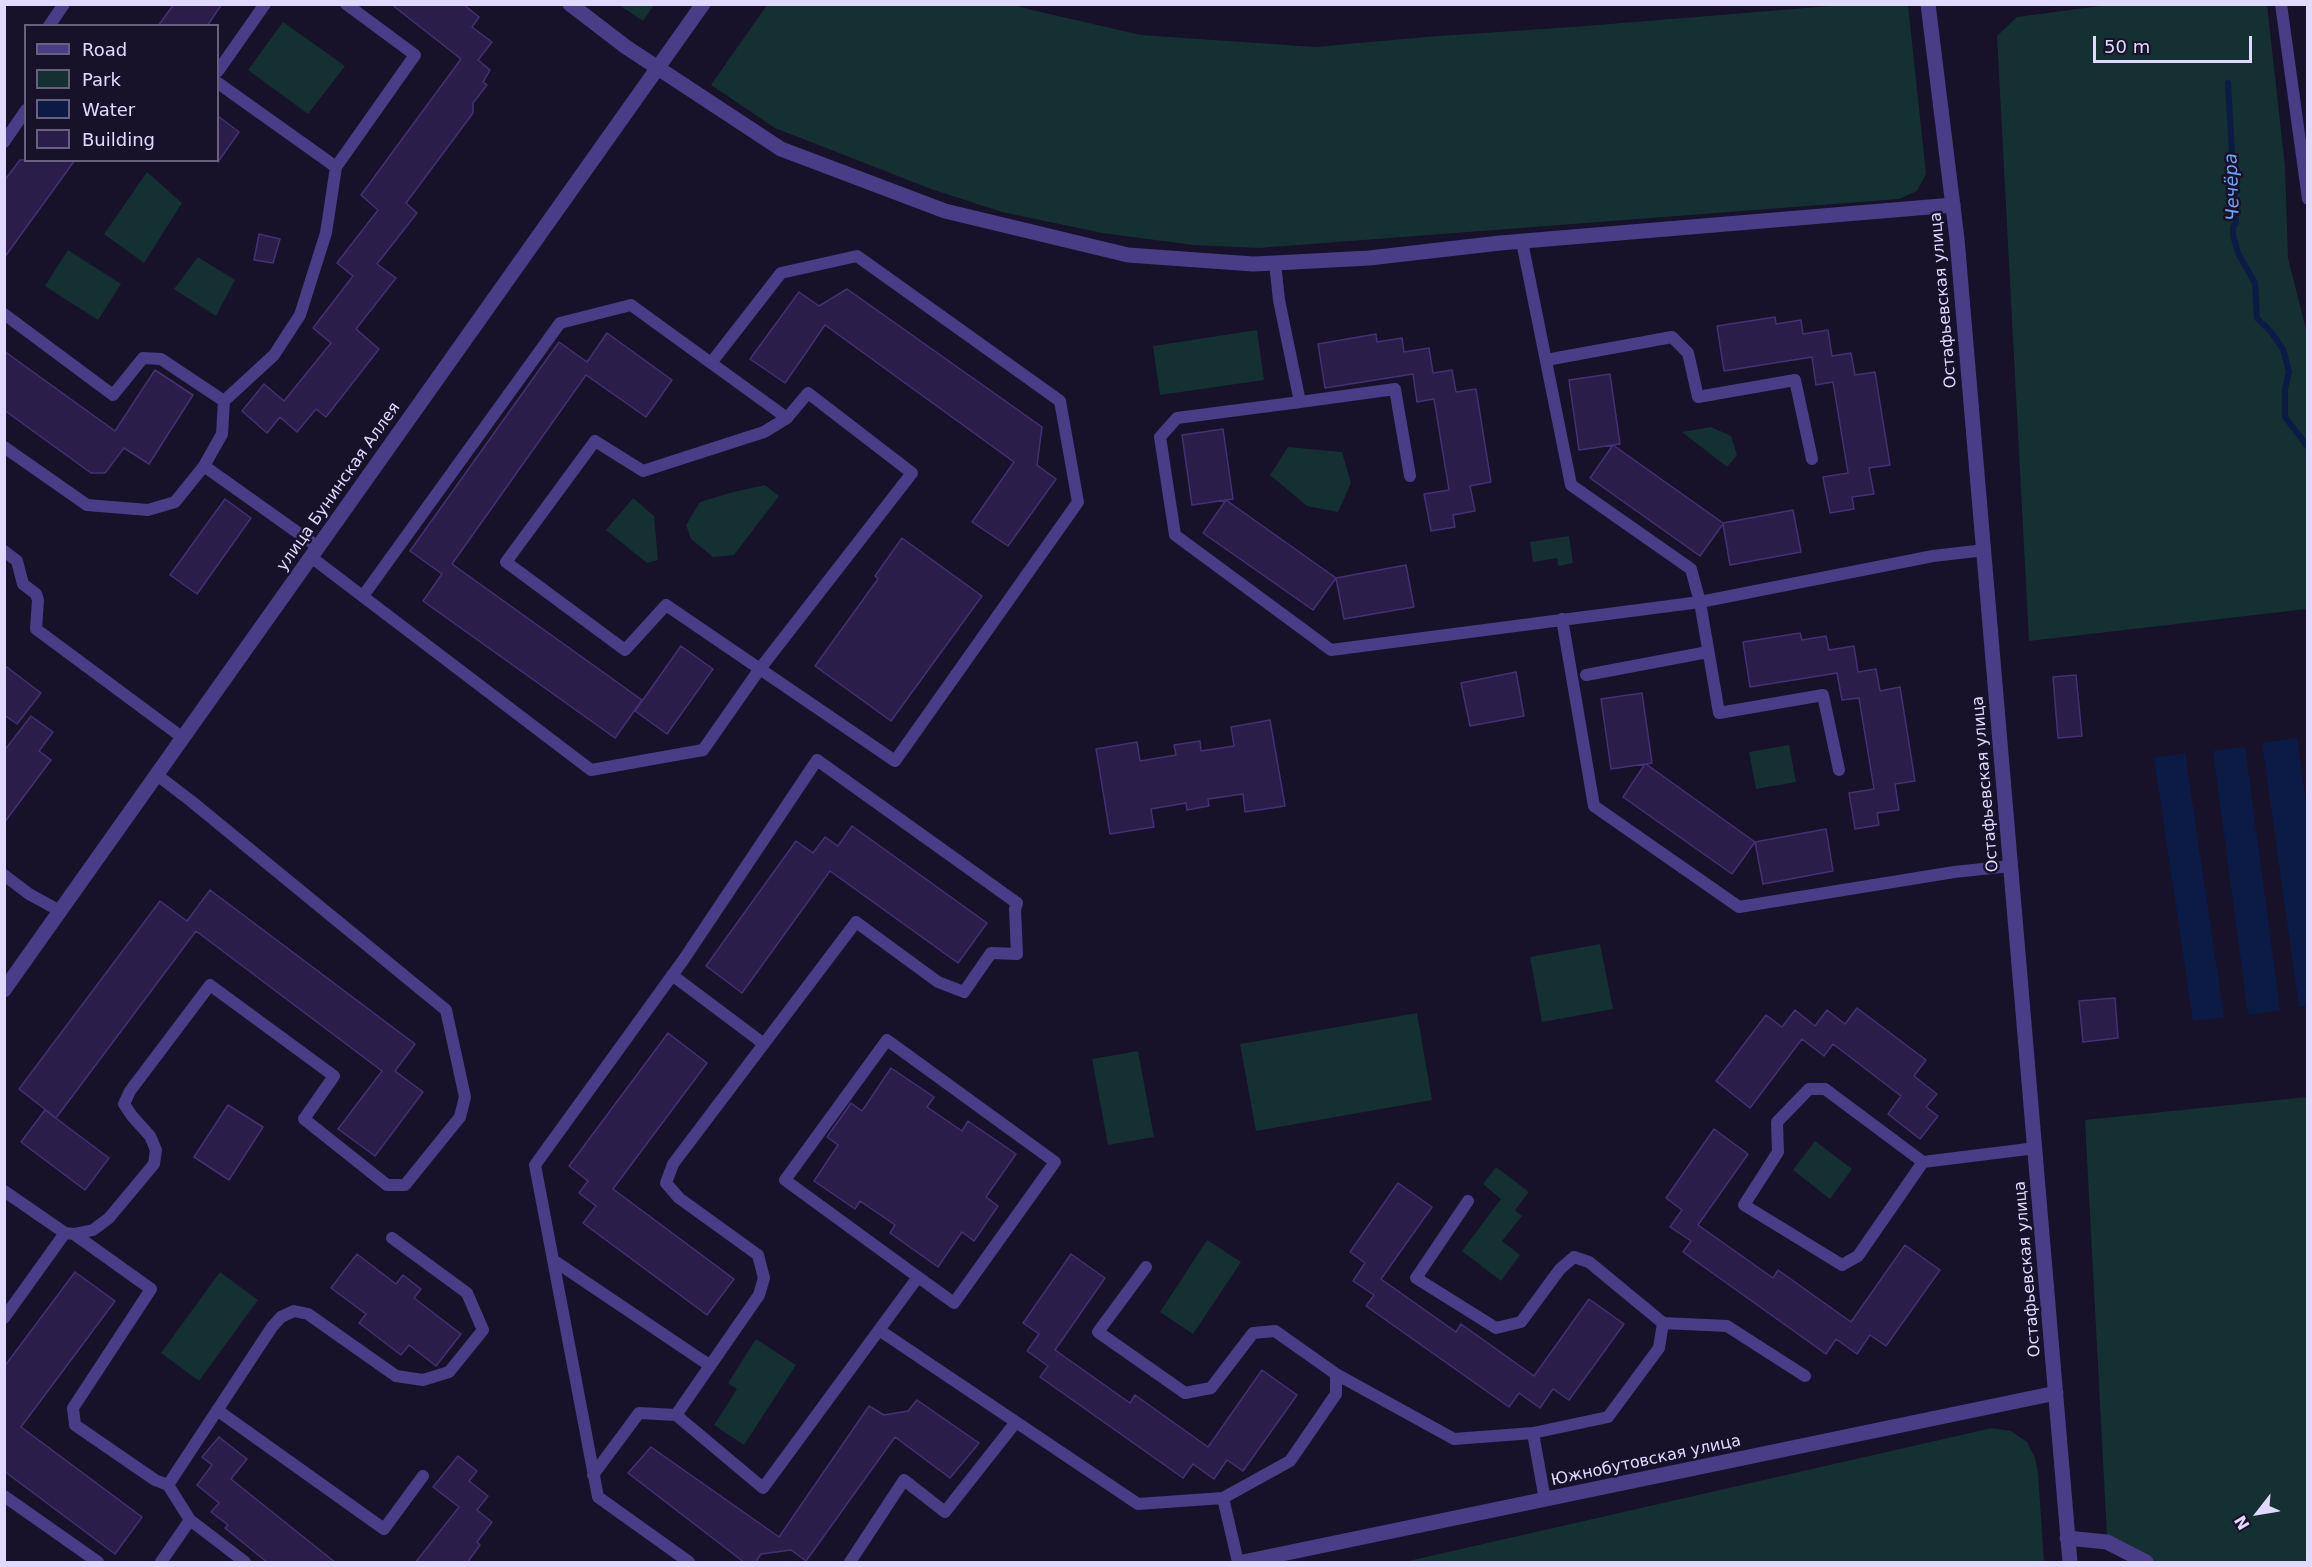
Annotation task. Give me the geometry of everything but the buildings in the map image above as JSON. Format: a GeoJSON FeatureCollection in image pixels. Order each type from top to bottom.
{"type":"FeatureCollection","features":[{"type":"Feature","properties":{"kind":"street"},"geometry":{"type":"LineString","coordinates":[[570,4],[626,47],[781,149],[945,211],[1128,255],[1253,264],[1369,258],[1522,242],[1953,205]]}},
{"type":"Feature","properties":{"kind":"street","name":"улица Бунинская Аллея"},"geometry":{"type":"LineString","coordinates":[[4,990],[703,4]]}},
{"type":"Feature","properties":{"kind":"street","name":"Остафьевская улица"},"geometry":{"type":"LineString","coordinates":[[1928,4],[1953,205],[1985,550],[2070,1563]]}},
{"type":"Feature","properties":{"kind":"street","name":"Южнобутовская улица"},"geometry":{"type":"LineString","coordinates":[[1243,1563],[2056,1393]]}},
{"type":"Feature","properties":{"kind":"street"},"geometry":{"type":"LineString","coordinates":[[2067,1538],[2107,1542],[2146,1563]]}},
{"type":"Feature","properties":{"kind":"lane"},"geometry":{"type":"LineString","coordinates":[[50,24],[64,4]]}},
{"type":"Feature","properties":{"kind":"lane"},"geometry":{"type":"LineString","coordinates":[[219,70],[265,4]]}},
{"type":"Feature","properties":{"kind":"lane"},"geometry":{"type":"LineString","coordinates":[[4,447],[87,505],[148,510],[175,502],[204,466],[222,434],[224,401],[274,355],[300,315],[326,233],[336,167],[415,55],[346,4]]}},
{"type":"Feature","properties":{"kind":"lane"},"geometry":{"type":"LineString","coordinates":[[2281,4],[2307,199]]}},
{"type":"Feature","properties":{"kind":"lane"},"geometry":{"type":"LineString","coordinates":[[219,84],[336,167]]}},
{"type":"Feature","properties":{"kind":"lane"},"geometry":{"type":"LineString","coordinates":[[4,142],[24,113]]}},
{"type":"Feature","properties":{"kind":"lane"},"geometry":{"type":"LineString","coordinates":[[1522,242],[1571,485],[1691,568],[1700,602],[1719,713],[1823,695],[1839,770]]}},
{"type":"Feature","properties":{"kind":"lane"},"geometry":{"type":"LineString","coordinates":[[204,466],[315,552],[363,596],[591,770],[703,750],[759,670],[912,473],[808,393],[787,418],[764,432],[643,471],[595,441],[506,562],[625,650],[666,605],[759,670],[895,761],[1078,502],[1060,401],[857,256],[781,273],[711,363]]}},
{"type":"Feature","properties":{"kind":"lane"},"geometry":{"type":"LineString","coordinates":[[1275,263],[1279,300],[1300,402]]}},
{"type":"Feature","properties":{"kind":"lane"},"geometry":{"type":"LineString","coordinates":[[363,596],[560,323],[631,305],[787,418]]}},
{"type":"Feature","properties":{"kind":"lane"},"geometry":{"type":"LineString","coordinates":[[5,315],[112,395],[143,358],[161,359],[224,401]]}},
{"type":"Feature","properties":{"kind":"lane"},"geometry":{"type":"LineString","coordinates":[[1546,360],[1672,337],[1688,353],[1698,397],[1795,380],[1812,459]]}},
{"type":"Feature","properties":{"kind":"lane"},"geometry":{"type":"LineString","coordinates":[[1410,476],[1395,389],[1177,418],[1160,437],[1175,535],[1331,650],[1700,602],[1933,556],[1985,550]]}},
{"type":"Feature","properties":{"kind":"lane"},"geometry":{"type":"LineString","coordinates":[[4,551],[17,561],[23,584],[36,594],[38,600],[36,629],[183,738]]}},
{"type":"Feature","properties":{"kind":"lane"},"geometry":{"type":"LineString","coordinates":[[1562,619],[1594,806],[1739,907],[1954,872],[2011,866]]}},
{"type":"Feature","properties":{"kind":"lane"},"geometry":{"type":"LineString","coordinates":[[1586,675],[1708,652]]}},
{"type":"Feature","properties":{"kind":"lane"},"geometry":{"type":"LineString","coordinates":[[676,1414],[759,1295],[764,1278],[758,1255],[679,1198],[666,1183],[673,1164],[856,922],[938,982],[964,992],[991,953],[1017,954],[1014,909],[1017,903],[817,760],[672,975],[535,1165],[598,1497],[689,1563]]}},
{"type":"Feature","properties":{"kind":"lane"},"geometry":{"type":"LineString","coordinates":[[4,1318],[69,1233],[93,1230],[109,1218],[154,1164],[156,1150],[150,1136],[124,1104],[130,1091],[210,985],[334,1076],[304,1119],[387,1185],[405,1185],[460,1117],[465,1097],[446,1010],[157,775]]}},
{"type":"Feature","properties":{"kind":"lane"},"geometry":{"type":"LineString","coordinates":[[4,875],[29,894],[60,911]]}},
{"type":"Feature","properties":{"kind":"lane"},"geometry":{"type":"LineString","coordinates":[[672,975],[764,1044]]}},
{"type":"Feature","properties":{"kind":"lane"},"geometry":{"type":"LineString","coordinates":[[886,1040],[1055,1162],[954,1303],[918,1277],[785,1180],[886,1040]]}},
{"type":"Feature","properties":{"kind":"lane"},"geometry":{"type":"LineString","coordinates":[[1923,1162],[1858,1256],[1842,1265],[1744,1205],[1778,1152],[1777,1122],[1809,1089],[1825,1089],[1923,1162],[2036,1148]]}},
{"type":"Feature","properties":{"kind":"lane"},"geometry":{"type":"LineString","coordinates":[[4,1191],[151,1289],[73,1408],[75,1425],[155,1480],[168,1485],[190,1520],[244,1563]]}},
{"type":"Feature","properties":{"kind":"lane"},"geometry":{"type":"LineString","coordinates":[[1468,1201],[1416,1278],[1496,1328],[1521,1322],[1560,1269],[1574,1257],[1589,1262],[1663,1323],[1726,1326],[1805,1376]]}},
{"type":"Feature","properties":{"kind":"lane"},"geometry":{"type":"LineString","coordinates":[[168,1485],[272,1327],[281,1317],[294,1311],[308,1314],[396,1376],[423,1380],[449,1372],[483,1330],[467,1293],[392,1238]]}},
{"type":"Feature","properties":{"kind":"lane"},"geometry":{"type":"LineString","coordinates":[[553,1260],[710,1365]]}},
{"type":"Feature","properties":{"kind":"lane"},"geometry":{"type":"LineString","coordinates":[[1146,1267],[1098,1332],[1185,1393],[1210,1388],[1254,1333],[1275,1331],[1336,1374],[1454,1439],[1533,1434],[1608,1418],[1659,1348],[1663,1323]]}},
{"type":"Feature","properties":{"kind":"lane"},"geometry":{"type":"LineString","coordinates":[[593,1475],[639,1413],[676,1414],[763,1488],[918,1277]]}},
{"type":"Feature","properties":{"kind":"lane"},"geometry":{"type":"LineString","coordinates":[[879,1330],[1137,1504],[1223,1498],[1290,1461],[1336,1394],[1336,1374]]}},
{"type":"Feature","properties":{"kind":"lane"},"geometry":{"type":"LineString","coordinates":[[217,1410],[384,1529],[423,1476]]}},
{"type":"Feature","properties":{"kind":"lane"},"geometry":{"type":"LineString","coordinates":[[850,1563],[904,1480],[945,1512],[1016,1422]]}},
{"type":"Feature","properties":{"kind":"lane"},"geometry":{"type":"LineString","coordinates":[[1533,1434],[1545,1500]]}},
{"type":"Feature","properties":{"kind":"lane"},"geometry":{"type":"LineString","coordinates":[[4,1496],[98,1563]]}},
{"type":"Feature","properties":{"kind":"lane"},"geometry":{"type":"LineString","coordinates":[[1223,1498],[1238,1563]]}},
{"type":"Feature","properties":{"kind":"lane"},"geometry":{"type":"LineString","coordinates":[[161,1563],[190,1520]]}},
{"type":"Feature","properties":{"kind":"green space"},"geometry":{"type":"Polygon","coordinates":[[[619,5],[654,5],[643,21],[619,5]]]}},
{"type":"Feature","properties":{"kind":"green space"},"geometry":{"type":"Polygon","coordinates":[[[767,5],[1014,5],[1141,35],[1315,47],[1842,5],[1908,5],[1926,174],[1917,191],[1899,199],[1259,248],[1193,245],[1102,233],[1002,212],[931,189],[775,128],[711,85],[767,5]]]}},
{"type":"Feature","properties":{"kind":"green space"},"geometry":{"type":"Polygon","coordinates":[[[2108,5],[2267,5],[2285,167],[2288,258],[2307,333],[2307,609],[2029,641],[1997,36],[2017,17],[2108,5]]]}},
{"type":"Feature","properties":{"kind":"green space"},"geometry":{"type":"Polygon","coordinates":[[[283,22],[345,66],[308,114],[248,70],[283,22]]]}},
{"type":"Feature","properties":{"kind":"green space"},"geometry":{"type":"Polygon","coordinates":[[[147,172],[182,203],[144,263],[104,234],[147,172]]]}},
{"type":"Feature","properties":{"kind":"green space"},"geometry":{"type":"Polygon","coordinates":[[[68,250],[121,284],[98,320],[45,286],[68,250]]]}},
{"type":"Feature","properties":{"kind":"green space"},"geometry":{"type":"Polygon","coordinates":[[[198,257],[235,280],[216,316],[174,289],[198,257]]]}},
{"type":"Feature","properties":{"kind":"green space"},"geometry":{"type":"Polygon","coordinates":[[[1257,330],[1264,380],[1160,395],[1153,346],[1257,330]]]}},
{"type":"Feature","properties":{"kind":"green space"},"geometry":{"type":"Polygon","coordinates":[[[1711,427],[1731,436],[1737,455],[1727,467],[1682,432],[1711,427]]]}},
{"type":"Feature","properties":{"kind":"green space"},"geometry":{"type":"Polygon","coordinates":[[[1288,447],[1342,452],[1351,483],[1338,512],[1307,506],[1270,475],[1288,447]]]}},
{"type":"Feature","properties":{"kind":"green space"},"geometry":{"type":"Polygon","coordinates":[[[765,485],[779,496],[734,555],[713,557],[691,539],[686,525],[700,502],[765,485]]]}},
{"type":"Feature","properties":{"kind":"green space"},"geometry":{"type":"Polygon","coordinates":[[[633,498],[654,516],[658,560],[647,563],[606,530],[633,498]]]}},
{"type":"Feature","properties":{"kind":"green space"},"geometry":{"type":"Polygon","coordinates":[[[1569,536],[1573,563],[1558,566],[1557,558],[1533,562],[1530,542],[1569,536]]]}},
{"type":"Feature","properties":{"kind":"green space"},"geometry":{"type":"Polygon","coordinates":[[[1789,745],[1796,782],[1756,789],[1749,752],[1789,745]]]}},
{"type":"Feature","properties":{"kind":"green space"},"geometry":{"type":"Polygon","coordinates":[[[1600,944],[1613,1009],[1542,1022],[1530,957],[1600,944]]]}},
{"type":"Feature","properties":{"kind":"green space"},"geometry":{"type":"Polygon","coordinates":[[[1417,1013],[1432,1100],[1256,1131],[1240,1044],[1417,1013]]]}},
{"type":"Feature","properties":{"kind":"green space"},"geometry":{"type":"Polygon","coordinates":[[[1138,1051],[1154,1137],[1108,1145],[1092,1059],[1138,1051]]]}},
{"type":"Feature","properties":{"kind":"green space"},"geometry":{"type":"Polygon","coordinates":[[[2307,1097],[2307,1562],[2154,1562],[2107,1536],[2085,1120],[2307,1097]]]}},
{"type":"Feature","properties":{"kind":"green space"},"geometry":{"type":"Polygon","coordinates":[[[1815,1141],[1852,1169],[1830,1199],[1793,1170],[1815,1141]]]}},
{"type":"Feature","properties":{"kind":"green space"},"geometry":{"type":"Polygon","coordinates":[[[1496,1167],[1529,1192],[1515,1210],[1522,1216],[1502,1241],[1520,1255],[1501,1281],[1462,1251],[1501,1199],[1483,1184],[1496,1167]]]}},
{"type":"Feature","properties":{"kind":"green space"},"geometry":{"type":"Polygon","coordinates":[[[1207,1240],[1241,1262],[1193,1334],[1160,1312],[1207,1240]]]}},
{"type":"Feature","properties":{"kind":"green space"},"geometry":{"type":"Polygon","coordinates":[[[220,1272],[258,1300],[199,1381],[161,1353],[220,1272]]]}},
{"type":"Feature","properties":{"kind":"green space"},"geometry":{"type":"Polygon","coordinates":[[[756,1339],[796,1365],[744,1445],[714,1425],[737,1389],[728,1383],[756,1339]]]}},
{"type":"Feature","properties":{"kind":"green space"},"geometry":{"type":"Polygon","coordinates":[[[1992,1428],[2011,1431],[2027,1442],[2035,1458],[2044,1562],[1404,1562],[1992,1428]]]}},
{"type":"Feature","properties":{"kind":"water"},"geometry":{"type":"Polygon","coordinates":[[[2297,738],[2308,814],[2308,1006],[2299,1007],[2262,743],[2297,738]]]}},
{"type":"Feature","properties":{"kind":"water"},"geometry":{"type":"Polygon","coordinates":[[[2245,747],[2280,1010],[2248,1015],[2213,751],[2245,747]]]}},
{"type":"Feature","properties":{"kind":"water"},"geometry":{"type":"Polygon","coordinates":[[[2185,753],[2224,1017],[2193,1021],[2154,758],[2185,753]]]}},
{"type":"Feature","properties":{"kind":"waterway","name":"Чечёра"},"geometry":{"type":"LineString","coordinates":[[2228,83],[2236,223],[2233,227],[2233,235],[2238,253],[2255,283],[2257,318],[2283,349],[2289,372],[2285,389],[2285,417],[2308,447]]}}]}
